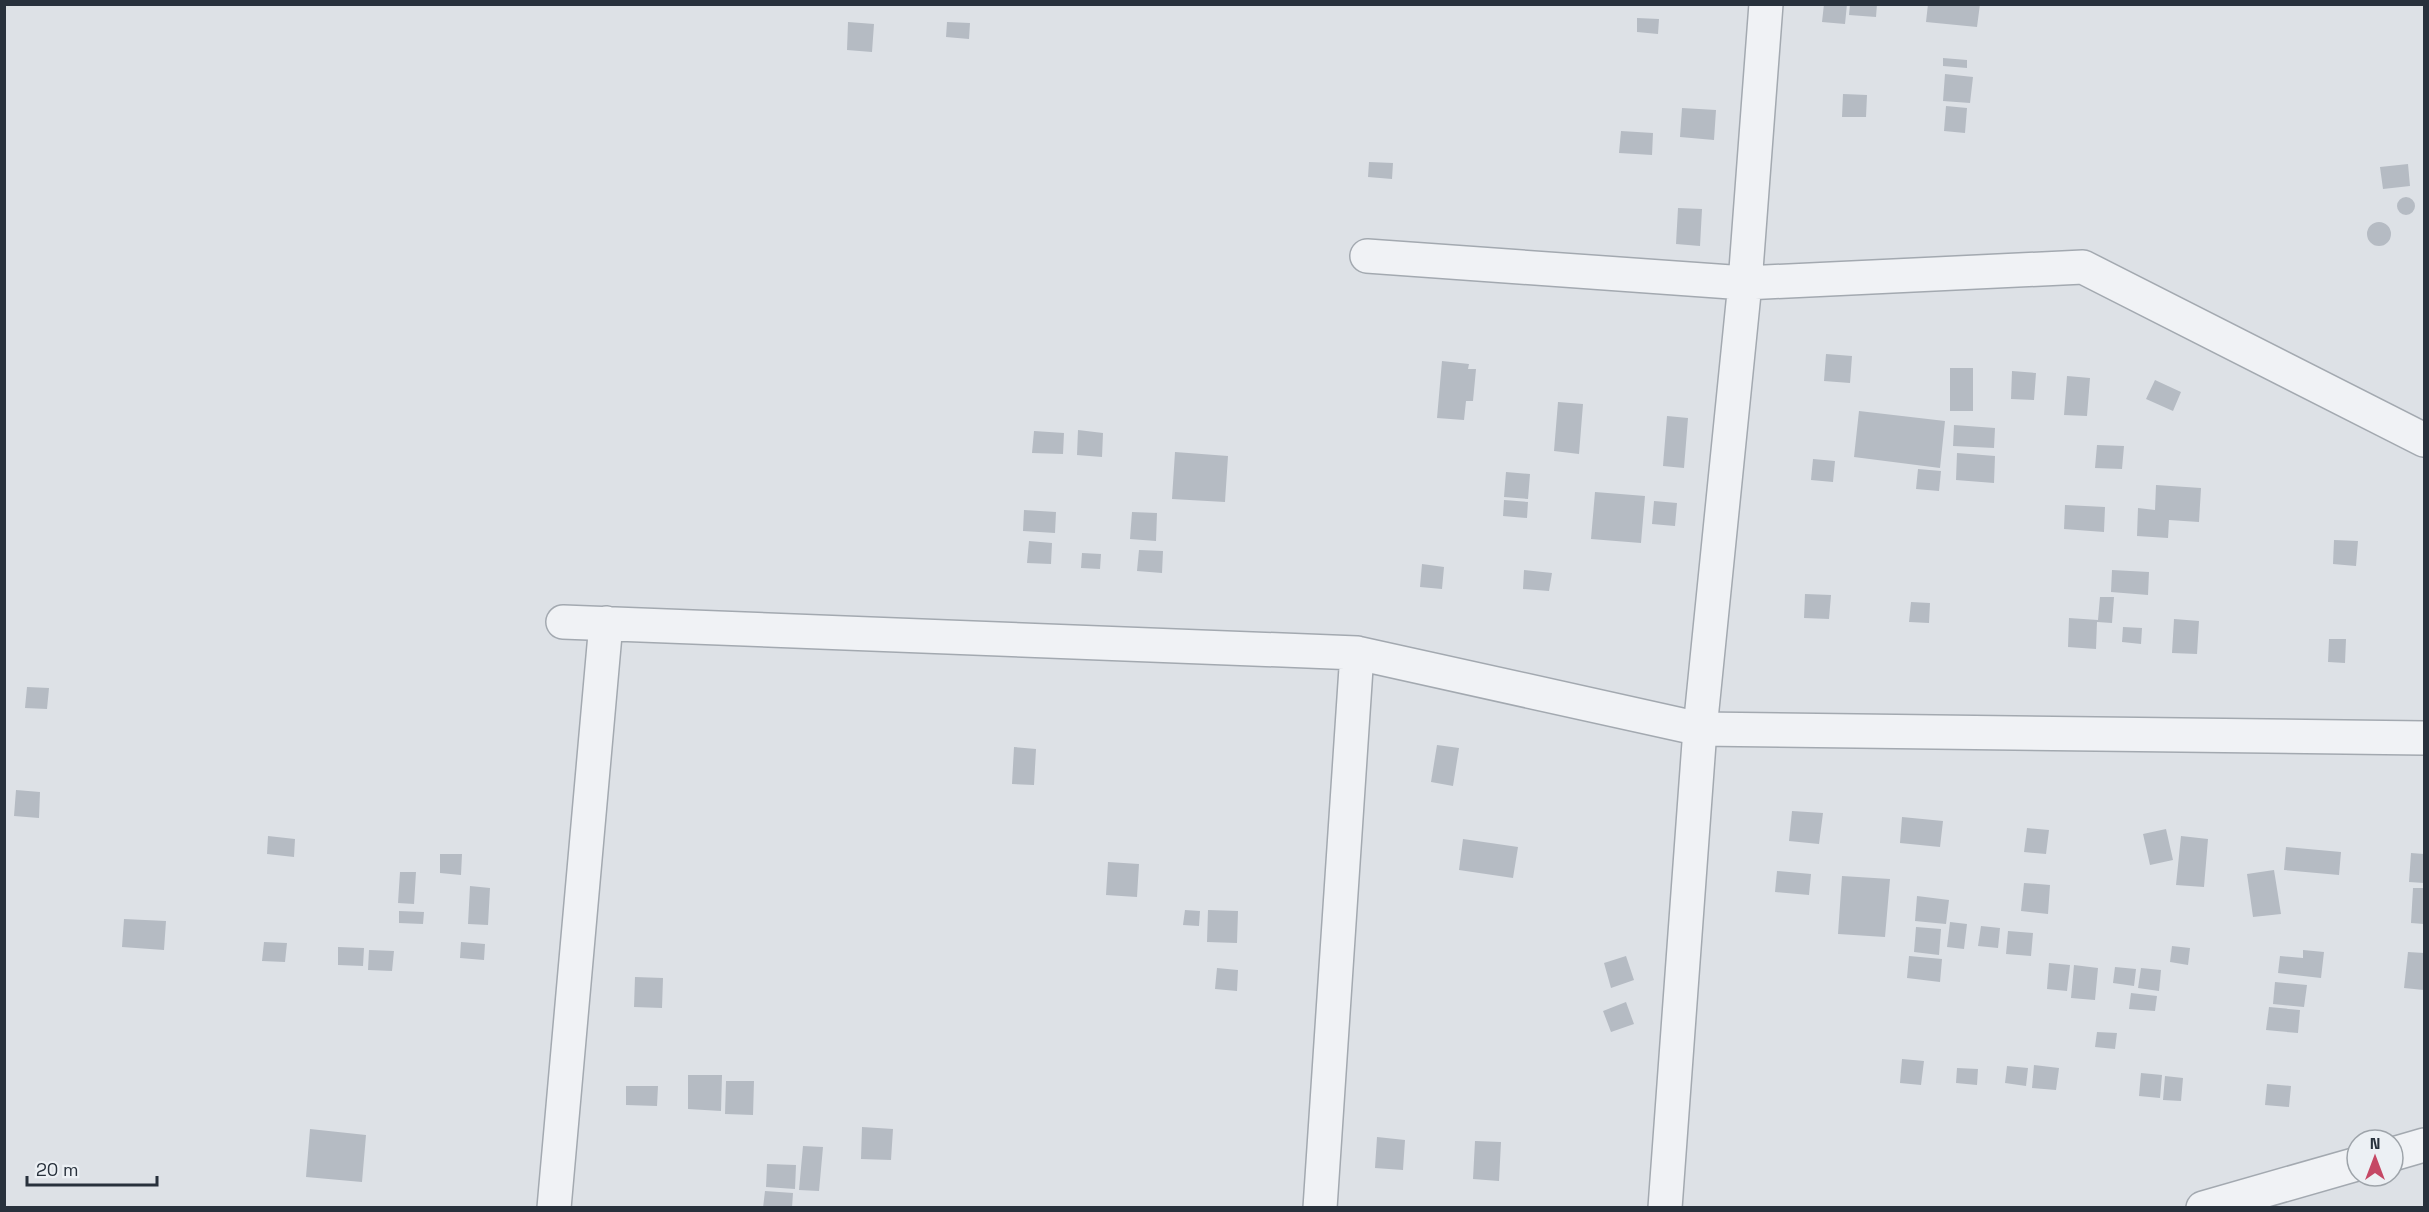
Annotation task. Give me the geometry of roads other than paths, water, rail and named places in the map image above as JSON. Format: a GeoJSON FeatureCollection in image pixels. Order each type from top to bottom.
{"type":"FeatureCollection","features":[{"type":"Feature","properties":{"kind":"street"},"geometry":{"type":"LineString","coordinates":[[1665,1208],[1700,729],[1745,283],[1766,4]]}},
{"type":"Feature","properties":{"kind":"street"},"geometry":{"type":"LineString","coordinates":[[1367,256],[1745,283],[2083,267],[2424,440]]}},
{"type":"Feature","properties":{"kind":"street"},"geometry":{"type":"LineString","coordinates":[[563,622],[1357,653],[1700,729],[2424,738]]}},
{"type":"Feature","properties":{"kind":"street"},"geometry":{"type":"LineString","coordinates":[[554,1208],[606,623]]}},
{"type":"Feature","properties":{"kind":"street"},"geometry":{"type":"LineString","coordinates":[[1320,1208],[1357,653]]}},
{"type":"Feature","properties":{"kind":"street"},"geometry":{"type":"LineString","coordinates":[[2405,1151],[2424,1145]]}},
{"type":"Feature","properties":{"kind":"street"},"geometry":{"type":"LineString","coordinates":[[2203,1208],[2345,1167]]}}]}
